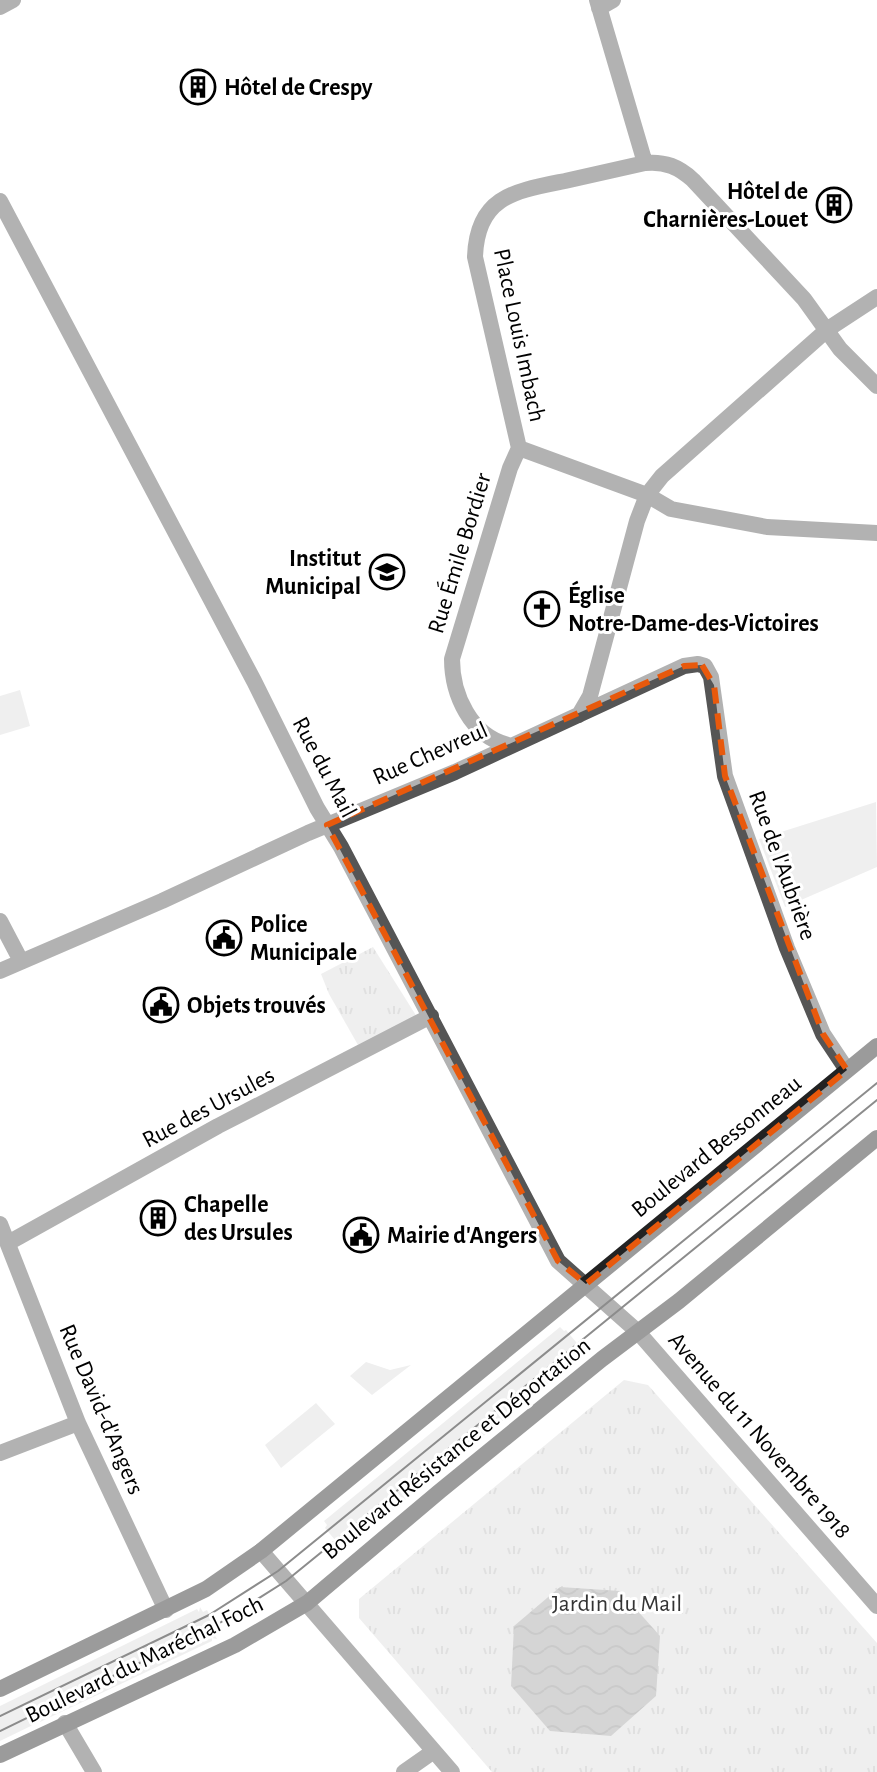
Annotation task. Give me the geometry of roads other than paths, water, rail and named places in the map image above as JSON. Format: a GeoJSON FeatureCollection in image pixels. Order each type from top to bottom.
{"type":"FeatureCollection","features":[{"type":"Feature","properties":{"kind":"main road","name":"Boulevard Bessonneau"},"geometry":{"type":"LineString","coordinates":[[586,1284],[877,1046]]}},
{"type":"Feature","properties":{"kind":"main road"},"geometry":{"type":"LineString","coordinates":[[638,1332],[877,1138]]}},
{"type":"Feature","properties":{"kind":"main road","name":"Boulevard Résistance et Déportation"},"geometry":{"type":"LineString","coordinates":[[261,1551],[586,1284]]}},
{"type":"Feature","properties":{"kind":"main road","name":"Boulevard Résistance et Déportation"},"geometry":{"type":"LineString","coordinates":[[307,1603],[440,1491],[638,1332]]}},
{"type":"Feature","properties":{"kind":"main road","name":"Boulevard du Maréchal Foch"},"geometry":{"type":"LineString","coordinates":[[0,1689],[206,1589],[261,1551]]}},
{"type":"Feature","properties":{"kind":"main road","name":"Boulevard du Maréchal Foch"},"geometry":{"type":"LineString","coordinates":[[0,1755],[235,1645],[307,1603]]}},
{"type":"Feature","properties":{"kind":"street"},"geometry":{"type":"LineString","coordinates":[[0,7],[13,0]]}},
{"type":"Feature","properties":{"kind":"street"},"geometry":{"type":"LineString","coordinates":[[603,3],[645,163]]}},
{"type":"Feature","properties":{"kind":"street","name":"Place Louis Imbach"},"geometry":{"type":"LineString","coordinates":[[877,386],[840,349],[804,299],[686,174],[665,164],[645,163],[518,190],[496,203],[481,224],[475,257],[519,448],[647,495],[671,509],[767,527],[877,533]]}},
{"type":"Feature","properties":{"kind":"street","name":"Rue du Mail"},"geometry":{"type":"LineString","coordinates":[[0,201],[558,1261],[638,1332]]}},
{"type":"Feature","properties":{"kind":"street"},"geometry":{"type":"LineString","coordinates":[[579,715],[590,696],[637,521],[647,495],[662,476],[828,329],[877,297]]}},
{"type":"Feature","properties":{"kind":"street","name":"Rue Émile Bordier"},"geometry":{"type":"LineString","coordinates":[[508,745],[488,736],[469,718],[455,684],[452,659],[510,468],[519,448]]}},
{"type":"Feature","properties":{"kind":"street","name":"Rue Chevreul"},"geometry":{"type":"LineString","coordinates":[[0,971],[398,793],[455,772],[684,666],[705,666]]}},
{"type":"Feature","properties":{"kind":"street","name":"Rue de l'Aubrière"},"geometry":{"type":"LineString","coordinates":[[705,666],[714,685],[725,776],[787,948],[823,1034],[847,1070]]}},
{"type":"Feature","properties":{"kind":"street"},"geometry":{"type":"LineString","coordinates":[[0,921],[21,961]]}},
{"type":"Feature","properties":{"kind":"street","name":"Rue des Ursules"},"geometry":{"type":"LineString","coordinates":[[8,1243],[218,1126],[431,1016]]}},
{"type":"Feature","properties":{"kind":"street","name":"Rue David-d'Angers"},"geometry":{"type":"LineString","coordinates":[[0,1224],[78,1423],[166,1610]]}},
{"type":"Feature","properties":{"kind":"street","name":"Avenue du 11 Novembre 1918"},"geometry":{"type":"LineString","coordinates":[[638,1332],[877,1606]]}},
{"type":"Feature","properties":{"kind":"street"},"geometry":{"type":"LineString","coordinates":[[0,1453],[78,1423]]}},
{"type":"Feature","properties":{"kind":"street"},"geometry":{"type":"LineString","coordinates":[[261,1551],[452,1772]]}},
{"type":"Feature","properties":{"kind":"street"},"geometry":{"type":"LineString","coordinates":[[65,1723],[94,1772]]}},
{"type":"Feature","properties":{"kind":"street"},"geometry":{"type":"LineString","coordinates":[[404,1772],[434,1751]]}},
{"type":"Feature","properties":{"kind":"water"},"geometry":{"type":"Polygon","coordinates":[[[560,1587],[620,1591],[660,1636],[656,1696],[611,1736],[550,1731],[511,1686],[514,1626],[560,1587]]]}},
{"type":"Feature","properties":{"kind":"tram line"},"geometry":{"type":"LineString","coordinates":[[0,1716],[209,1615],[278,1571],[877,1083]]}},
{"type":"Feature","properties":{"kind":"tram line"},"geometry":{"type":"LineString","coordinates":[[0,1731],[215,1626],[286,1581],[877,1100]]}},
{"type":"Feature","properties":{"kind":"place","name":"Hôtel de Crespy"},"geometry":{"type":"Point","coordinates":[198,87]}},
{"type":"Feature","properties":{"kind":"place","name":"Hôtel de Charnières-Louet"},"geometry":{"type":"Point","coordinates":[834,205]}},
{"type":"Feature","properties":{"kind":"place","name":"Institut Municipal"},"geometry":{"type":"Point","coordinates":[387,572]}},
{"type":"Feature","properties":{"kind":"place","name":"Église Notre-Dame-des-Victoires"},"geometry":{"type":"Point","coordinates":[542,609]}},
{"type":"Feature","properties":{"kind":"place","name":"Police Municipale"},"geometry":{"type":"Point","coordinates":[224,938]}},
{"type":"Feature","properties":{"kind":"place","name":"Objets trouvés"},"geometry":{"type":"Point","coordinates":[161,1005]}},
{"type":"Feature","properties":{"kind":"place","name":"Chapelle des Ursules"},"geometry":{"type":"Point","coordinates":[158,1218]}},
{"type":"Feature","properties":{"kind":"place","name":"Mairie d'Angers"},"geometry":{"type":"Point","coordinates":[361,1235]}},
{"type":"Feature","properties":{"kind":"park label","name":"Jardin du Mail"},"geometry":{"type":"Point","coordinates":[617,1603]}}]}
